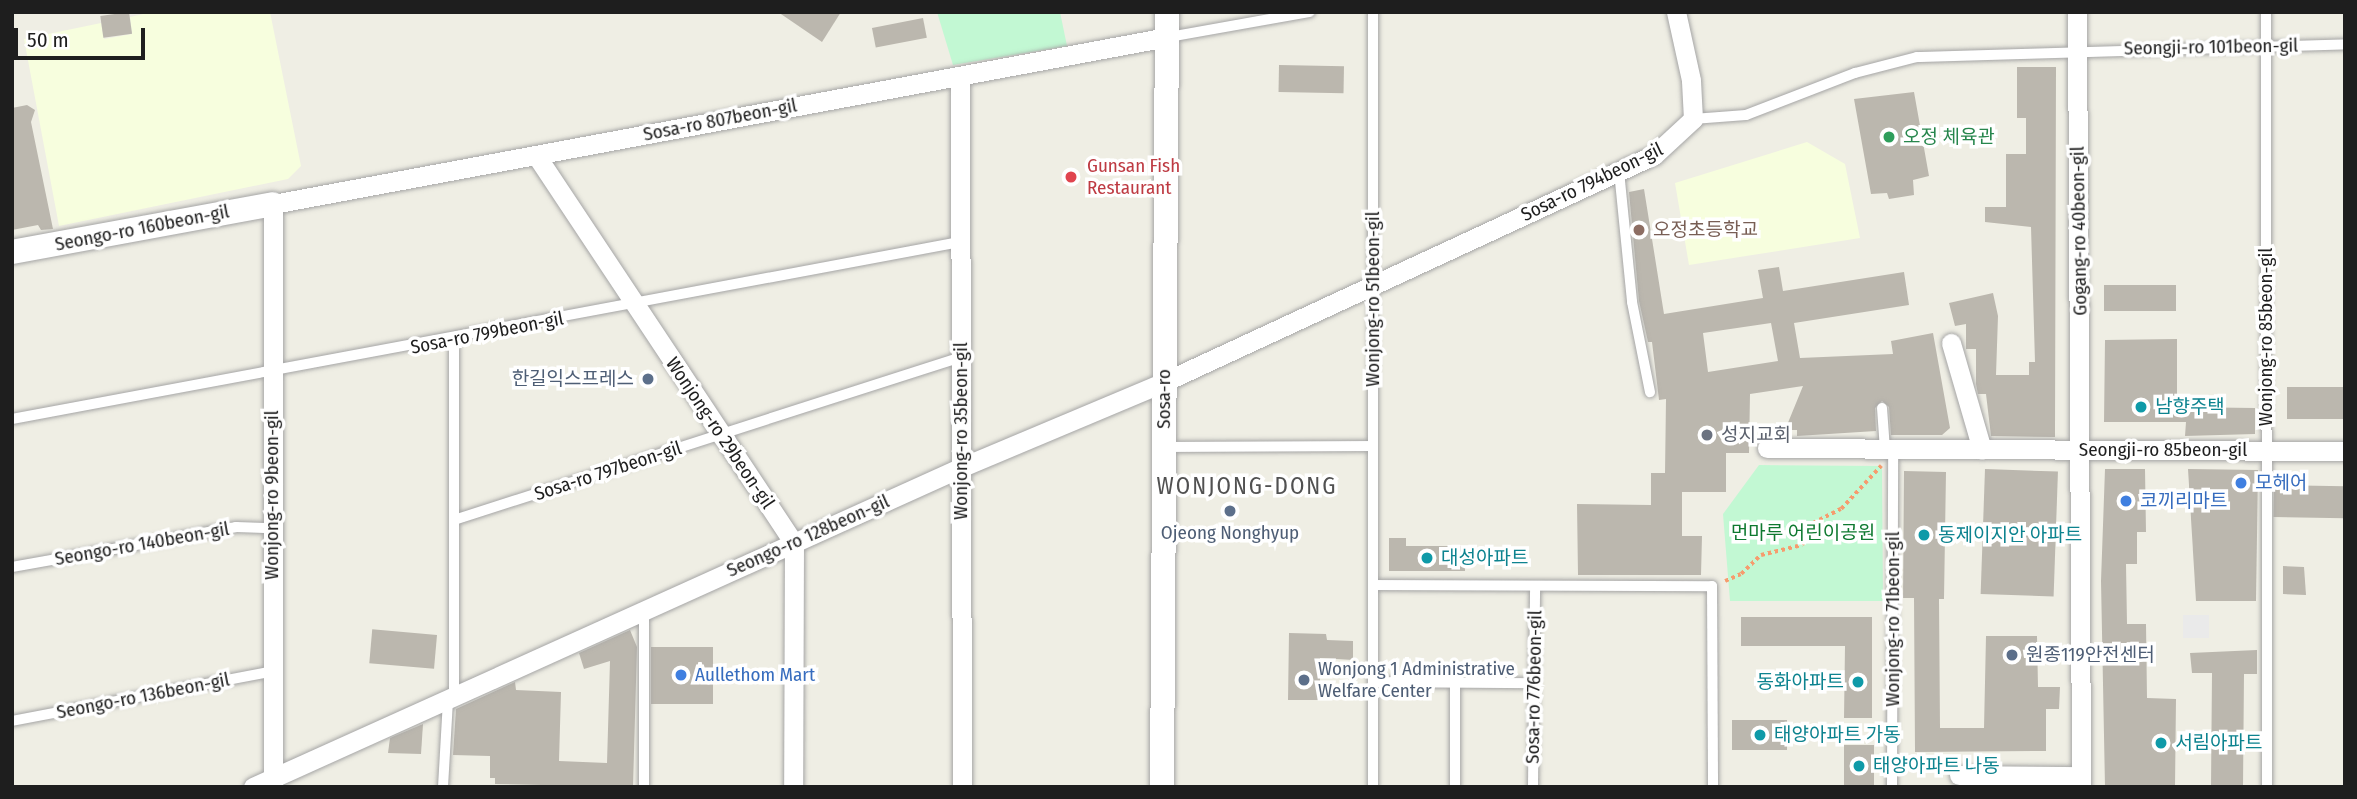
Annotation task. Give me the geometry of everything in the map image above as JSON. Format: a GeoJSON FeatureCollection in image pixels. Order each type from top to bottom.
{"type":"FeatureCollection","features":[{"type":"Feature","properties":{"kind":"street","name":"Sosa-ro"},"geometry":{"type":"LineString","coordinates":[[1162,787],[1167,12]]}},
{"type":"Feature","properties":{"kind":"street"},"geometry":{"type":"LineString","coordinates":[[1676,12],[1691,79],[1693,119]]}},
{"type":"Feature","properties":{"kind":"street","name":"Gogang-ro 40beon-gil"},"geometry":{"type":"LineString","coordinates":[[2077,12],[2082,449],[2081,781]]}},
{"type":"Feature","properties":{"kind":"street","name":"Sosa-ro 807beon-gil"},"geometry":{"type":"LineString","coordinates":[[273,204],[1167,37]]}},
{"type":"Feature","properties":{"kind":"street","name":"Wonjong-ro 35beon-gil"},"geometry":{"type":"LineString","coordinates":[[960,76],[962,787]]}},
{"type":"Feature","properties":{"kind":"street","name":"Sosa-ro 794beon-gil"},"geometry":{"type":"LineString","coordinates":[[1164,382],[1654,155],[1693,119]]}},
{"type":"Feature","properties":{"kind":"street","name":"Wonjong-ro 29beon-gil"},"geometry":{"type":"LineString","coordinates":[[536,155],[793,543]]}},
{"type":"Feature","properties":{"kind":"street","name":"Seongo-ro 160beon-gil"},"geometry":{"type":"LineString","coordinates":[[12,252],[273,204]]}},
{"type":"Feature","properties":{"kind":"street","name":"Wonjong-ro 9beon-gil"},"geometry":{"type":"LineString","coordinates":[[273,204],[273,782]]}},
{"type":"Feature","properties":{"kind":"street"},"geometry":{"type":"LineString","coordinates":[[1951,343],[1982,450]]}},
{"type":"Feature","properties":{"kind":"street","name":"Seongo-ro 128beon-gil"},"geometry":{"type":"LineString","coordinates":[[253,787],[273,782],[451,698],[962,467],[1164,382]]}},
{"type":"Feature","properties":{"kind":"street","name":"Seongji-ro 85beon-gil"},"geometry":{"type":"LineString","coordinates":[[1767,448],[1889,451],[2082,449],[2345,452]]}},
{"type":"Feature","properties":{"kind":"street"},"geometry":{"type":"LineString","coordinates":[[793,543],[793,787]]}},
{"type":"Feature","properties":{"kind":"street"},"geometry":{"type":"LineString","coordinates":[[1959,775],[2081,781]]}},
{"type":"Feature","properties":{"kind":"lane"},"geometry":{"type":"LineString","coordinates":[[1167,37],[1310,12]]}},
{"type":"Feature","properties":{"kind":"lane","name":"Wonjong-ro 51beon-gil"},"geometry":{"type":"LineString","coordinates":[[1373,12],[1373,787]]}},
{"type":"Feature","properties":{"kind":"lane","name":"Wonjong-ro 85beon-gil"},"geometry":{"type":"LineString","coordinates":[[2266,12],[2267,787]]}},
{"type":"Feature","properties":{"kind":"lane","name":"Seongji-ro 101beon-gil"},"geometry":{"type":"LineString","coordinates":[[2077,50],[2345,44]]}},
{"type":"Feature","properties":{"kind":"lane"},"geometry":{"type":"LineString","coordinates":[[1693,119],[1746,115],[1854,73],[1917,57],[2077,50]]}},
{"type":"Feature","properties":{"kind":"lane"},"geometry":{"type":"LineString","coordinates":[[1619,171],[1632,302],[1650,392]]}},
{"type":"Feature","properties":{"kind":"lane","name":"Sosa-ro 799beon-gil"},"geometry":{"type":"LineString","coordinates":[[12,419],[454,340],[960,242]]}},
{"type":"Feature","properties":{"kind":"lane"},"geometry":{"type":"LineString","coordinates":[[443,787],[451,698],[454,340]]}},
{"type":"Feature","properties":{"kind":"lane","name":"Sosa-ro 797beon-gil"},"geometry":{"type":"LineString","coordinates":[[454,520],[961,357]]}},
{"type":"Feature","properties":{"kind":"lane"},"geometry":{"type":"LineString","coordinates":[[1882,408],[1889,451]]}},
{"type":"Feature","properties":{"kind":"lane"},"geometry":{"type":"LineString","coordinates":[[1164,447],[1373,446]]}},
{"type":"Feature","properties":{"kind":"lane","name":"Wonjong-ro 71beon-gil"},"geometry":{"type":"LineString","coordinates":[[1889,451],[1892,787]]}},
{"type":"Feature","properties":{"kind":"lane","name":"Seongo-ro 140beon-gil"},"geometry":{"type":"LineString","coordinates":[[12,567],[236,527],[272,528]]}},
{"type":"Feature","properties":{"kind":"lane"},"geometry":{"type":"LineString","coordinates":[[1374,586],[1712,586],[1713,787]]}},
{"type":"Feature","properties":{"kind":"lane","name":"Sosa-ro 776beon-gil"},"geometry":{"type":"LineString","coordinates":[[1533,787],[1535,587]]}},
{"type":"Feature","properties":{"kind":"lane"},"geometry":{"type":"LineString","coordinates":[[644,611],[644,787]]}},
{"type":"Feature","properties":{"kind":"lane","name":"Seongo-ro 136beon-gil"},"geometry":{"type":"LineString","coordinates":[[12,721],[273,671]]}},
{"type":"Feature","properties":{"kind":"lane"},"geometry":{"type":"LineString","coordinates":[[1373,682],[1534,682]]}},
{"type":"Feature","properties":{"kind":"lane"},"geometry":{"type":"LineString","coordinates":[[1455,682],[1455,787]]}},
{"type":"Feature","properties":{"kind":"path"},"geometry":{"type":"LineString","coordinates":[[1712,586],[1741,574],[1761,555],[1802,545],[1813,523],[1841,509],[1889,451]]}},
{"type":"Feature","properties":{"kind":"shaded area"},"geometry":{"type":"Polygon","coordinates":[[[152,12],[270,12],[301,166],[288,179],[59,226],[24,39],[101,23],[104,39],[132,34],[130,17],[152,12]]]}},
{"type":"Feature","properties":{"kind":"shaded area"},"geometry":{"type":"Polygon","coordinates":[[[1807,142],[1845,164],[1860,238],[1689,265],[1675,183],[1807,142]]]}},
{"type":"Feature","properties":{"kind":"shaded area"},"geometry":{"type":"Polygon","coordinates":[[[2183,615],[2209,615],[2209,638],[2183,638],[2183,615]]]}},
{"type":"Feature","properties":{"kind":"green space"},"geometry":{"type":"Polygon","coordinates":[[[937,12],[1060,12],[1067,46],[953,65],[937,12]]]}},
{"type":"Feature","properties":{"kind":"green space","name":"먼마루 어린이공원"},"geometry":{"type":"Polygon","coordinates":[[[1759,465],[1882,466],[1883,601],[1730,601],[1723,514],[1759,465]]]}},
{"type":"Feature","properties":{"kind":"building"},"geometry":{"type":"Polygon","coordinates":[[[129,12],[132,34],[103,38],[100,16],[129,12]]]}},
{"type":"Feature","properties":{"kind":"building"},"geometry":{"type":"Polygon","coordinates":[[[778,12],[841,12],[822,42],[778,12]]]}},
{"type":"Feature","properties":{"kind":"building"},"geometry":{"type":"Polygon","coordinates":[[[923,18],[927,38],[876,48],[872,28],[923,18]]]}},
{"type":"Feature","properties":{"kind":"building"},"geometry":{"type":"Polygon","coordinates":[[[1279,65],[1344,66],[1344,93],[1279,92],[1279,65]]]}},
{"type":"Feature","properties":{"kind":"building"},"geometry":{"type":"Polygon","coordinates":[[[2017,67],[2056,67],[2055,437],[1991,436],[1986,394],[1978,394],[1976,384],[1976,349],[1966,349],[1966,324],[1955,326],[1949,303],[1993,293],[1998,316],[1996,375],[2029,375],[2029,362],[2035,362],[2031,227],[1985,222],[1985,207],[2006,207],[2006,154],[2026,154],[2026,118],[2017,118],[2017,67]]]}},
{"type":"Feature","properties":{"kind":"building"},"geometry":{"type":"Polygon","coordinates":[[[1914,92],[1929,176],[1913,180],[1914,195],[1889,199],[1887,193],[1871,194],[1854,99],[1914,92]]]}},
{"type":"Feature","properties":{"kind":"building"},"geometry":{"type":"Polygon","coordinates":[[[27,105],[35,110],[31,122],[53,229],[41,230],[38,225],[12,230],[12,108],[27,105]]]}},
{"type":"Feature","properties":{"kind":"building"},"geometry":{"type":"Polygon","coordinates":[[[1644,189],[1664,314],[1763,298],[1758,270],[1779,267],[1783,291],[1904,272],[1909,305],[1794,323],[1800,358],[1893,354],[1891,341],[1933,333],[1950,428],[1942,435],[1891,435],[1889,407],[1882,401],[1875,408],[1876,431],[1797,436],[1797,430],[1785,430],[1803,386],[1750,394],[1749,453],[1726,453],[1726,492],[1682,492],[1682,536],[1702,536],[1701,575],[1578,575],[1577,504],[1651,505],[1651,473],[1665,473],[1666,399],[1659,400],[1652,342],[1648,342],[1639,301],[1629,192],[1644,189]],[[1771,323],[1703,333],[1708,372],[1778,361],[1771,323]]]}},
{"type":"Feature","properties":{"kind":"building"},"geometry":{"type":"Polygon","coordinates":[[[2104,285],[2176,285],[2176,311],[2104,311],[2104,285]]]}},
{"type":"Feature","properties":{"kind":"building"},"geometry":{"type":"Polygon","coordinates":[[[2177,339],[2177,407],[2255,408],[2255,434],[2185,436],[2186,422],[2104,422],[2105,340],[2177,339]]]}},
{"type":"Feature","properties":{"kind":"building"},"geometry":{"type":"Polygon","coordinates":[[[2287,387],[2345,387],[2345,419],[2287,419],[2287,387]]]}},
{"type":"Feature","properties":{"kind":"building"},"geometry":{"type":"Polygon","coordinates":[[[1985,469],[2058,472],[2054,596],[1981,594],[1985,469]]]}},
{"type":"Feature","properties":{"kind":"building"},"geometry":{"type":"Polygon","coordinates":[[[2105,469],[2145,469],[2146,532],[2137,532],[2137,564],[2126,564],[2127,624],[2146,624],[2147,698],[2176,699],[2175,787],[2105,787],[2101,581],[2105,469]]]}},
{"type":"Feature","properties":{"kind":"building"},"geometry":{"type":"Polygon","coordinates":[[[2188,469],[2258,470],[2256,601],[2196,601],[2188,469]]]}},
{"type":"Feature","properties":{"kind":"building"},"geometry":{"type":"Polygon","coordinates":[[[1904,471],[1946,472],[1944,599],[1939,599],[1940,728],[1984,728],[1986,636],[2037,636],[2038,687],[2060,687],[2059,709],[2046,709],[2046,751],[1915,752],[1914,598],[1903,598],[1904,471]]]}},
{"type":"Feature","properties":{"kind":"building"},"geometry":{"type":"Polygon","coordinates":[[[2274,485],[2345,486],[2344,518],[2273,517],[2274,485]]]}},
{"type":"Feature","properties":{"kind":"building","name":"대성아파트"},"geometry":{"type":"Polygon","coordinates":[[[1389,538],[1406,538],[1406,546],[1465,546],[1465,571],[1389,571],[1389,538]]]}},
{"type":"Feature","properties":{"kind":"building"},"geometry":{"type":"Polygon","coordinates":[[[2283,566],[2304,567],[2306,595],[2283,594],[2283,566]]]}},
{"type":"Feature","properties":{"kind":"building","name":"동화아파트"},"geometry":{"type":"Polygon","coordinates":[[[1741,617],[1872,617],[1872,718],[1844,718],[1845,646],[1741,646],[1741,617]]]}},
{"type":"Feature","properties":{"kind":"building"},"geometry":{"type":"Polygon","coordinates":[[[372,629],[437,635],[434,669],[369,663],[372,629]]]}},
{"type":"Feature","properties":{"kind":"building"},"geometry":{"type":"Polygon","coordinates":[[[630,630],[637,647],[633,787],[495,784],[495,778],[490,778],[490,756],[453,755],[456,709],[515,682],[516,690],[561,692],[559,761],[607,763],[610,661],[584,669],[579,653],[630,630]]]}},
{"type":"Feature","properties":{"kind":"building","name":"Wonjong 1 Administrative Welfare Center"},"geometry":{"type":"Polygon","coordinates":[[[1289,633],[1326,634],[1327,640],[1353,641],[1353,660],[1320,658],[1320,700],[1288,700],[1289,633]]]}},
{"type":"Feature","properties":{"kind":"building","name":"Aullethom Mart"},"geometry":{"type":"Polygon","coordinates":[[[651,647],[713,647],[713,704],[651,704],[651,647]]]}},
{"type":"Feature","properties":{"kind":"building"},"geometry":{"type":"Polygon","coordinates":[[[2257,650],[2257,674],[2244,674],[2243,787],[2211,787],[2212,673],[2192,673],[2190,653],[2257,650]]]}},
{"type":"Feature","properties":{"kind":"building","name":"태양아파트 가동"},"geometry":{"type":"Polygon","coordinates":[[[1732,720],[1787,720],[1787,750],[1732,750],[1732,720]]]}},
{"type":"Feature","properties":{"kind":"building"},"geometry":{"type":"Polygon","coordinates":[[[423,724],[421,754],[388,753],[390,738],[423,724]]]}},
{"type":"Feature","properties":{"kind":"building","name":"태양아파트 나동"},"geometry":{"type":"Polygon","coordinates":[[[1844,745],[1874,745],[1874,787],[1844,787],[1844,745]]]}},
{"type":"Feature","properties":{"kind":"place","name":"오정 체육관"},"geometry":{"type":"Point","coordinates":[1889,137]}},
{"type":"Feature","properties":{"kind":"place","name":"Gunsan Fish Restaurant"},"geometry":{"type":"Point","coordinates":[1071,177]}},
{"type":"Feature","properties":{"kind":"place","name":"오정초등학교"},"geometry":{"type":"Point","coordinates":[1639,230]}},
{"type":"Feature","properties":{"kind":"place","name":"한길익스프레스"},"geometry":{"type":"Point","coordinates":[648,379]}},
{"type":"Feature","properties":{"kind":"place","name":"남향주택"},"geometry":{"type":"Point","coordinates":[2141,407]}},
{"type":"Feature","properties":{"kind":"place","name":"성지교회"},"geometry":{"type":"Point","coordinates":[1707,435]}},
{"type":"Feature","properties":{"kind":"place","name":"모헤어"},"geometry":{"type":"Point","coordinates":[2241,483]}},
{"type":"Feature","properties":{"kind":"place","name":"코끼리마트"},"geometry":{"type":"Point","coordinates":[2126,501]}},
{"type":"Feature","properties":{"kind":"place","name":"Ojeong Nonghyup"},"geometry":{"type":"Point","coordinates":[1230,511]}},
{"type":"Feature","properties":{"kind":"place","name":"동제이지안 아파트"},"geometry":{"type":"Point","coordinates":[1924,535]}},
{"type":"Feature","properties":{"kind":"place","name":"대성아파트"},"geometry":{"type":"Point","coordinates":[1427,558]}},
{"type":"Feature","properties":{"kind":"place","name":"원종119안전센터"},"geometry":{"type":"Point","coordinates":[2012,655]}},
{"type":"Feature","properties":{"kind":"place","name":"Aullethom Mart"},"geometry":{"type":"Point","coordinates":[681,675]}},
{"type":"Feature","properties":{"kind":"place","name":"Wonjong 1 Administrative Welfare Center"},"geometry":{"type":"Point","coordinates":[1304,680]}},
{"type":"Feature","properties":{"kind":"place","name":"동화아파트"},"geometry":{"type":"Point","coordinates":[1858,682]}},
{"type":"Feature","properties":{"kind":"place","name":"태양아파트 가동"},"geometry":{"type":"Point","coordinates":[1760,735]}},
{"type":"Feature","properties":{"kind":"place","name":"서림아파트"},"geometry":{"type":"Point","coordinates":[2161,743]}},
{"type":"Feature","properties":{"kind":"place","name":"태양아파트 나동"},"geometry":{"type":"Point","coordinates":[1859,766]}},
{"type":"Feature","properties":{"kind":"district","name":"WONJONG-DONG"},"geometry":{"type":"Point","coordinates":[1247,486]}}]}
